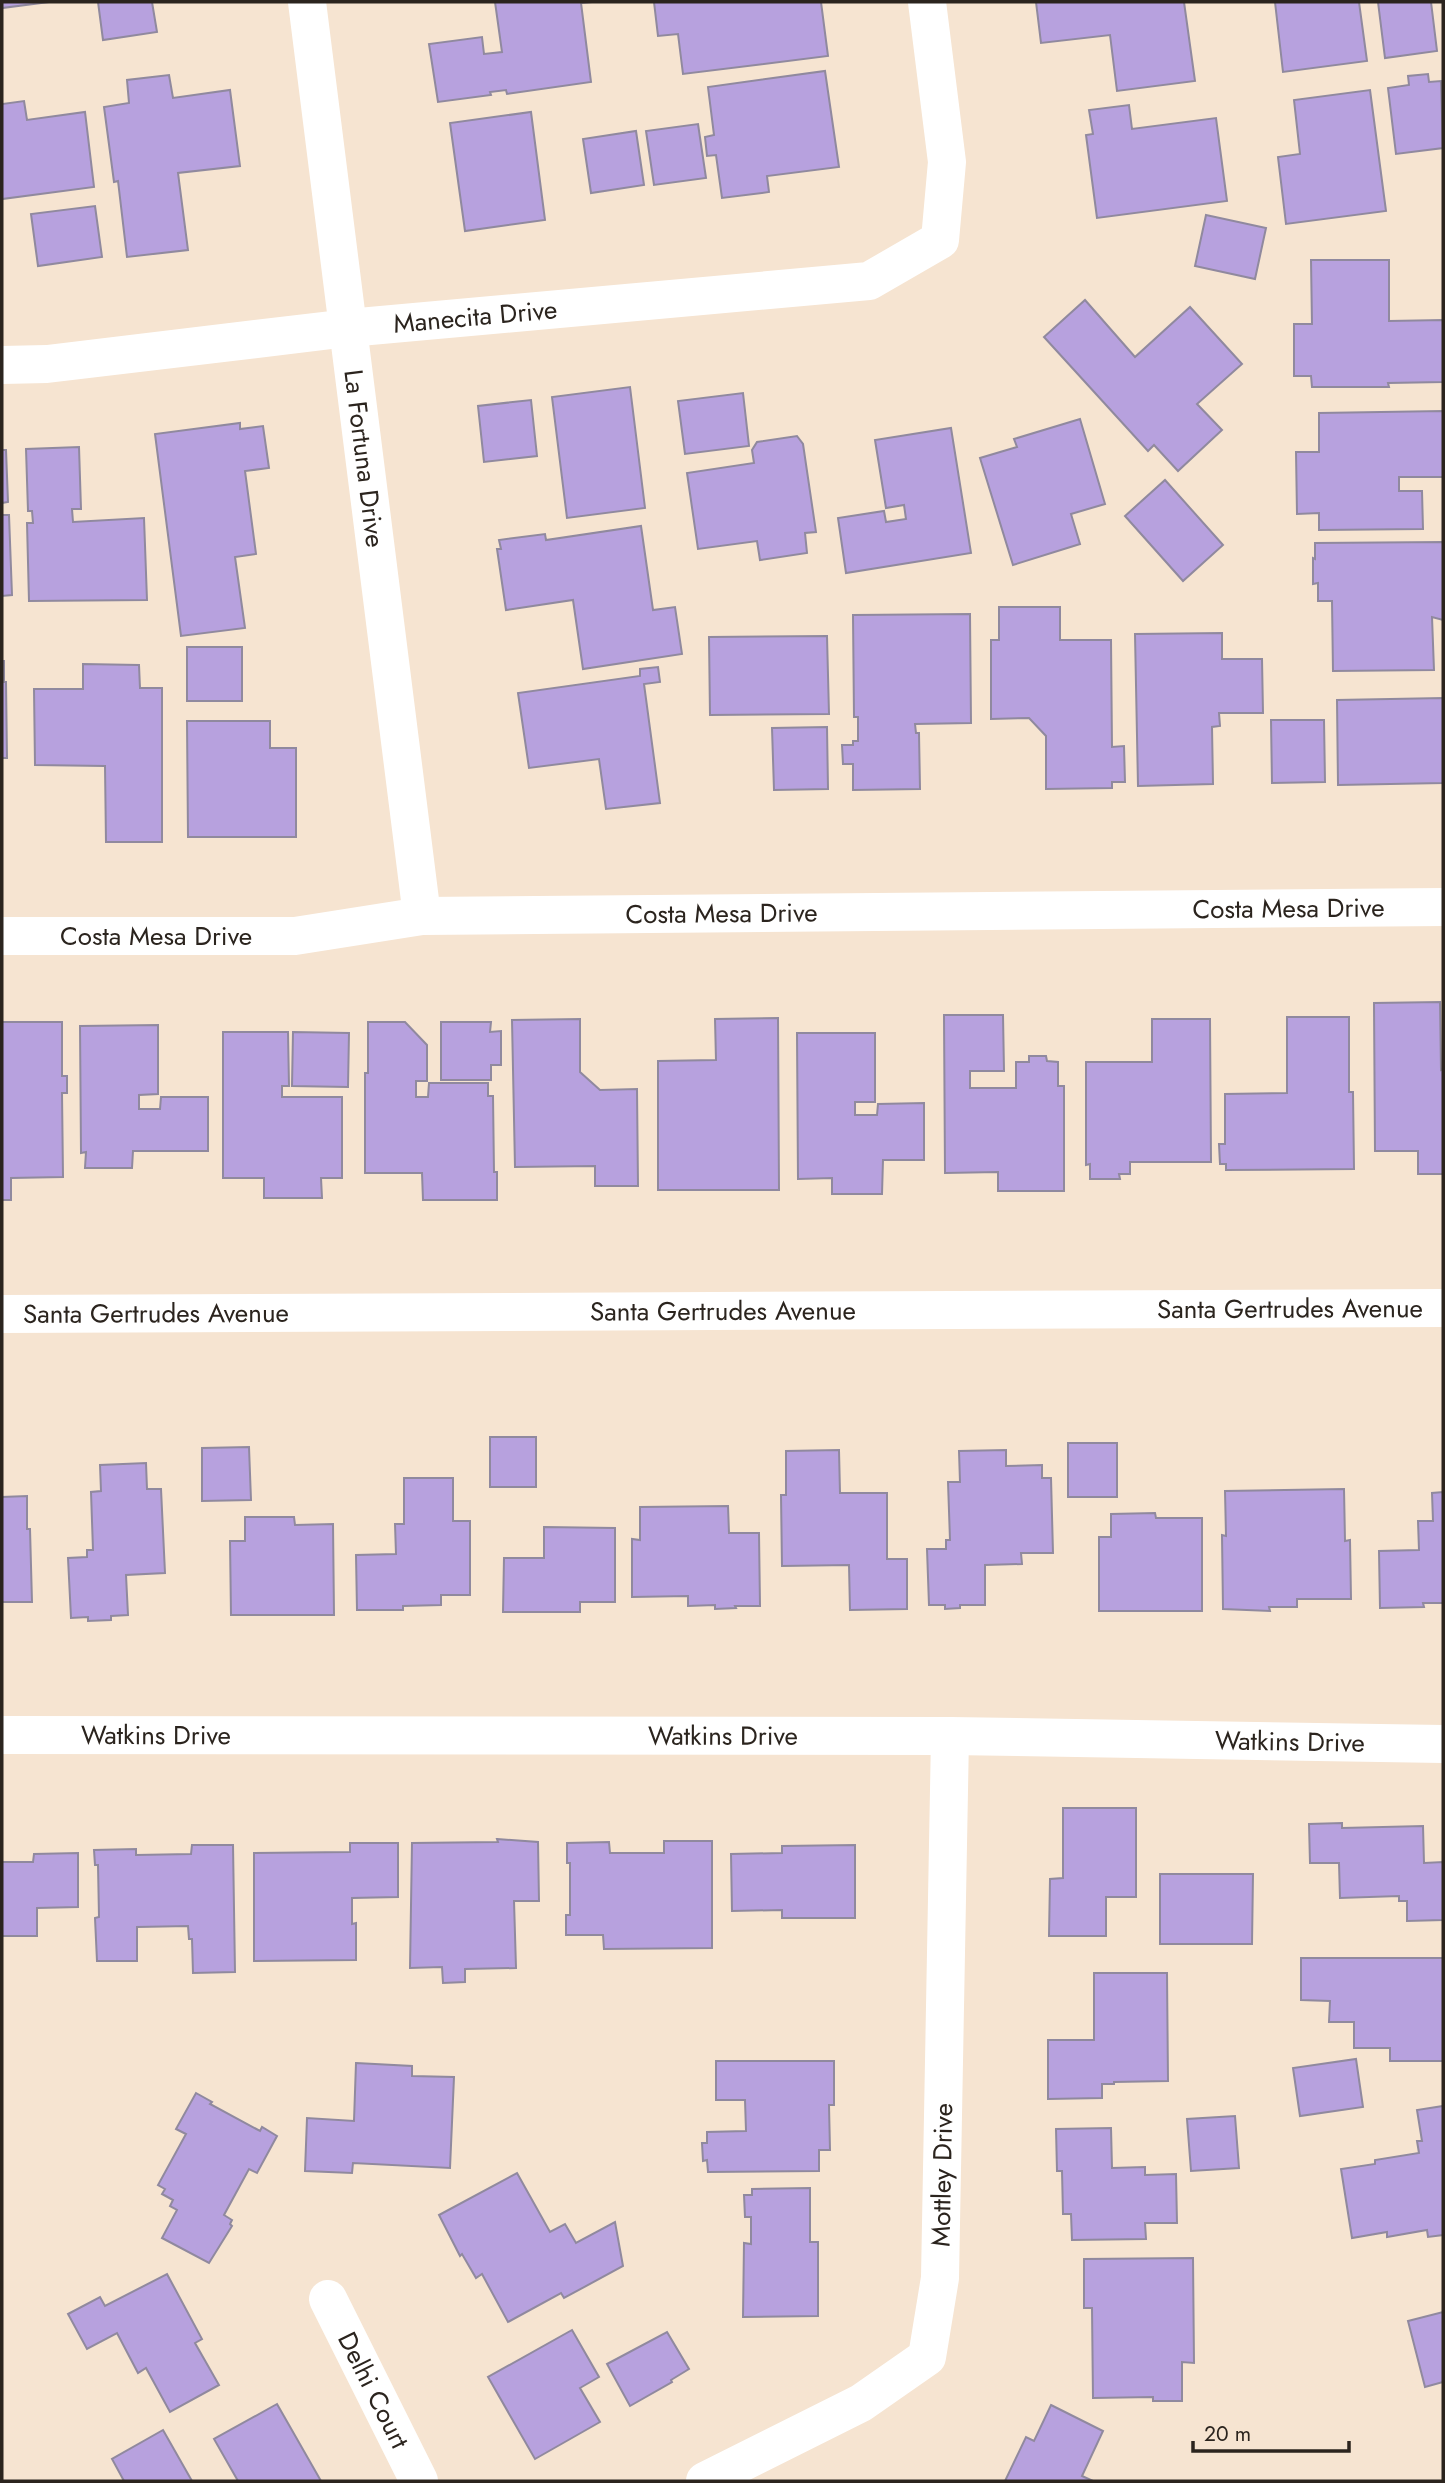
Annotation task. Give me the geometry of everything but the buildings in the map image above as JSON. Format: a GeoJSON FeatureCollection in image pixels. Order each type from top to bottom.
{"type":"FeatureCollection","features":[{"type":"Feature","properties":{"kind":"street","name":"La Fortuna Drive"},"geometry":{"type":"LineString","coordinates":[[307,2],[422,916]]}},
{"type":"Feature","properties":{"kind":"street","name":"Manecita Drive"},"geometry":{"type":"LineString","coordinates":[[2,365],[47,365],[348,328],[869,281],[940,240],[947,162],[927,2]]}},
{"type":"Feature","properties":{"kind":"street","name":"Costa Mesa Drive"},"geometry":{"type":"LineString","coordinates":[[2,936],[295,936],[422,916],[1443,907]]}},
{"type":"Feature","properties":{"kind":"street","name":"Santa Gertrudes Avenue"},"geometry":{"type":"LineString","coordinates":[[2,1314],[1443,1308]]}},
{"type":"Feature","properties":{"kind":"street","name":"Watkins Drive"},"geometry":{"type":"LineString","coordinates":[[2,1735],[950,1736],[1443,1744]]}},
{"type":"Feature","properties":{"kind":"street","name":"Mottley Drive"},"geometry":{"type":"LineString","coordinates":[[705,2481],[861,2403],[927,2357],[940,2278],[950,1736]]}},
{"type":"Feature","properties":{"kind":"street","name":"Delhi Court"},"geometry":{"type":"LineString","coordinates":[[328,2300],[419,2481]]}}]}
